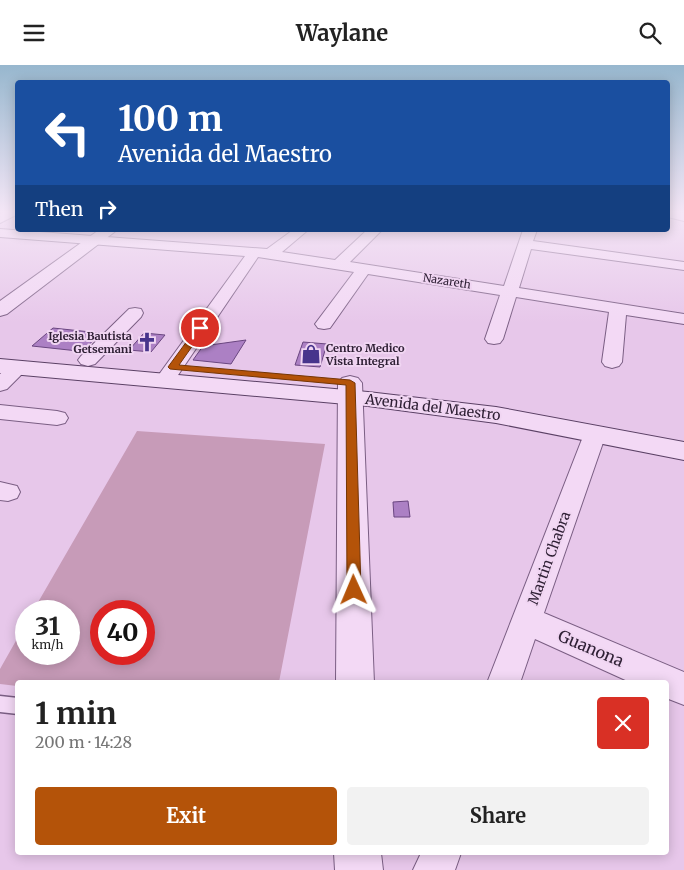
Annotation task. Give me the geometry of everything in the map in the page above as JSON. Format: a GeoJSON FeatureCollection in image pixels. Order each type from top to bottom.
{"type":"FeatureCollection","features":[{"type":"Feature","properties":{"kind":"main road"},"geometry":{"type":"LineString","coordinates":[[0,309],[83,249]]}},
{"type":"Feature","properties":{"kind":"main road","name":"Avenida del Maestro"},"geometry":{"type":"LineString","coordinates":[[0,352],[88,359],[169,373]]}},
{"type":"Feature","properties":{"kind":"main road","name":"Avenida del Maestro"},"geometry":{"type":"LineString","coordinates":[[9,367],[169,373],[444,400],[525,402],[684,433]]}},
{"type":"Feature","properties":{"kind":"main road"},"geometry":{"type":"LineString","coordinates":[[351,390],[356,680]]}},
{"type":"Feature","properties":{"kind":"main road","name":"Avenida del Maestro"},"geometry":{"type":"LineString","coordinates":[[444,400],[496,415],[684,451]]}},
{"type":"Feature","properties":{"kind":"main road"},"geometry":{"type":"LineString","coordinates":[[358,855],[359,870]]}},
{"type":"Feature","properties":{"kind":"street","name":"Nazareth"},"geometry":{"type":"LineString","coordinates":[[213,249],[263,253],[339,264],[684,319]]}},
{"type":"Feature","properties":{"kind":"street"},"geometry":{"type":"LineString","coordinates":[[169,373],[263,253],[270,249]]}},
{"type":"Feature","properties":{"kind":"street"},"geometry":{"type":"LineString","coordinates":[[339,264],[355,249]]}},
{"type":"Feature","properties":{"kind":"street"},"geometry":{"type":"LineString","coordinates":[[494,339],[524,249]]}},
{"type":"Feature","properties":{"kind":"street"},"geometry":{"type":"LineString","coordinates":[[590,249],[684,266]]}},
{"type":"Feature","properties":{"kind":"street"},"geometry":{"type":"LineString","coordinates":[[324,324],[365,268]]}},
{"type":"Feature","properties":{"kind":"street"},"geometry":{"type":"LineString","coordinates":[[612,362],[618,308]]}},
{"type":"Feature","properties":{"kind":"street"},"geometry":{"type":"LineString","coordinates":[[88,359],[135,313]]}},
{"type":"Feature","properties":{"kind":"street"},"geometry":{"type":"LineString","coordinates":[[0,385],[9,367]]}},
{"type":"Feature","properties":{"kind":"street"},"geometry":{"type":"LineString","coordinates":[[0,412],[57,418]]}},
{"type":"Feature","properties":{"kind":"street","name":"Martin Chabra"},"geometry":{"type":"LineString","coordinates":[[504,680],[594,434]]}},
{"type":"Feature","properties":{"kind":"street","name":"Guanona"},"geometry":{"type":"LineString","coordinates":[[526,620],[663,680]]}},
{"type":"Feature","properties":{"kind":"street","name":"Guanona"},"geometry":{"type":"LineString","coordinates":[[669,682],[684,689]]}},
{"type":"Feature","properties":{"kind":"street"},"geometry":{"type":"LineString","coordinates":[[434,870],[440,855]]}},
{"type":"Feature","properties":{"kind":"lane"},"geometry":{"type":"LineString","coordinates":[[0,704],[15,706]]}},
{"type":"Feature","properties":{"kind":"shaded area"},"geometry":{"type":"Polygon","coordinates":[[[137,431],[325,444],[279,680],[15,680],[15,686],[0,684],[0,669],[15,642],[15,665],[80,665],[80,600],[39,600],[137,431]]]}},
{"type":"Feature","properties":{"kind":"building"},"geometry":{"type":"Polygon","coordinates":[[[53,328],[100,333],[84,350],[32,346],[53,328]]]}},
{"type":"Feature","properties":{"kind":"building","name":"Iglesia Bautista Getsemani"},"geometry":{"type":"Polygon","coordinates":[[[144,333],[165,335],[151,352],[129,350],[144,333]]]}},
{"type":"Feature","properties":{"kind":"building"},"geometry":{"type":"Polygon","coordinates":[[[246,340],[231,364],[193,360],[203,346],[246,340]]]}},
{"type":"Feature","properties":{"kind":"building","name":"Centro Medico Vista Integral"},"geometry":{"type":"Polygon","coordinates":[[[303,342],[327,344],[320,367],[295,365],[303,342]]]}},
{"type":"Feature","properties":{"kind":"building"},"geometry":{"type":"Polygon","coordinates":[[[408,501],[410,517],[394,517],[393,502],[408,501]]]}},
{"type":"Feature","properties":{"kind":"place","name":"Iglesia Bautista Getsemani"},"geometry":{"type":"Point","coordinates":[147,342]}},
{"type":"Feature","properties":{"kind":"place","name":"Centro Medico Vista Integral"},"geometry":{"type":"Point","coordinates":[311,354]}},
{"type":"Feature","properties":{"kind":"route"},"geometry":{"type":"LineString","coordinates":[[200,328],[173,367],[350,383],[354,590]]}}]}
